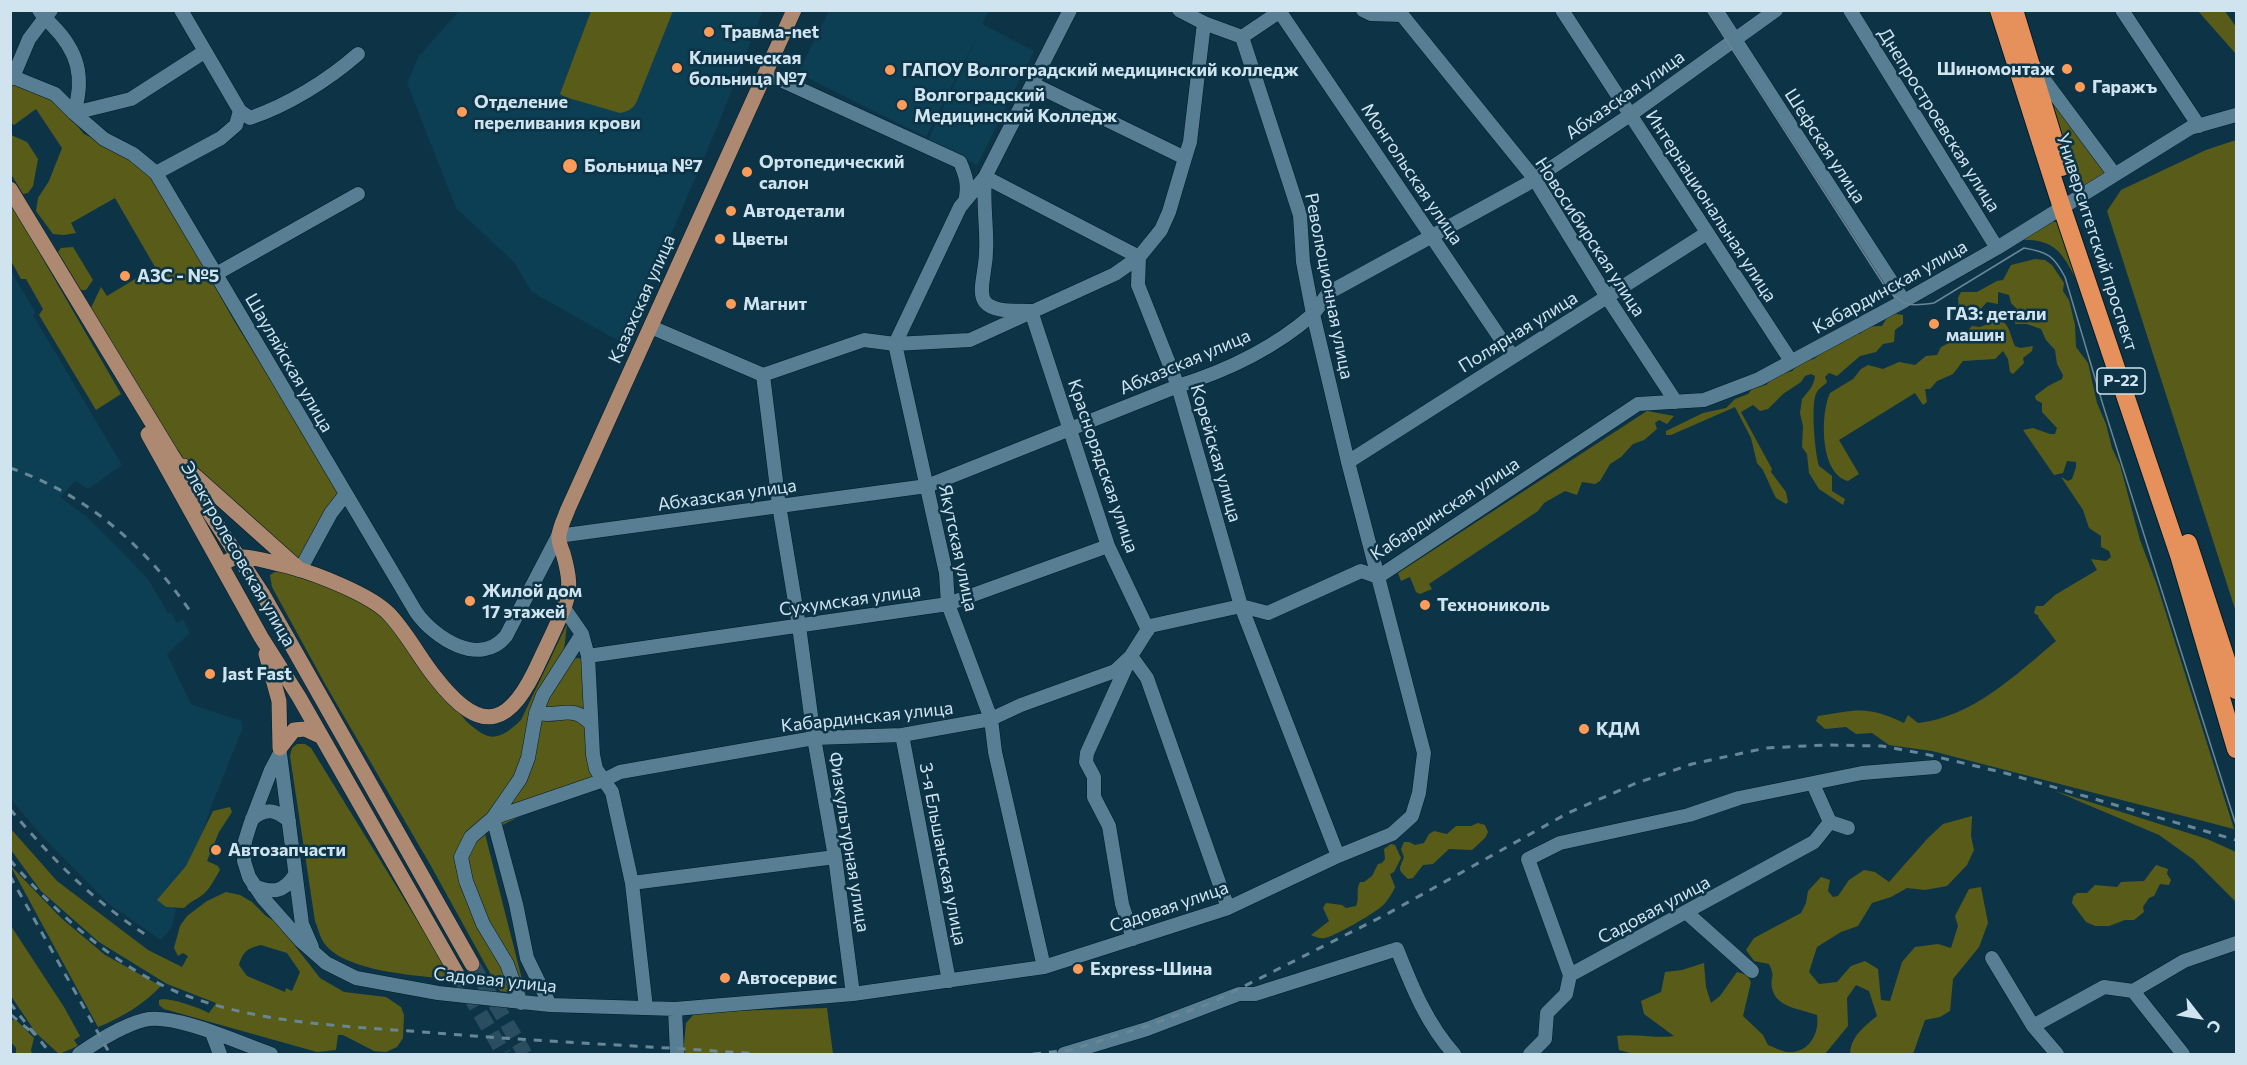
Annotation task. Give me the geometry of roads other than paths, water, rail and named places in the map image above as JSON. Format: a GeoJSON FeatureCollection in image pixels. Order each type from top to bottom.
{"type":"FeatureCollection","features":[{"type":"Feature","properties":{"kind":"highway","name":"Университетский проспект"},"geometry":{"type":"LineString","coordinates":[[1999,10],[2068,205],[2185,553]]}},
{"type":"Feature","properties":{"kind":"highway","name":"Университетский проспект"},"geometry":{"type":"LineString","coordinates":[[2014,10],[2068,205]]}},
{"type":"Feature","properties":{"kind":"highway","name":"Р-22"},"geometry":{"type":"LineString","coordinates":[[2185,553],[2236,690]]}},
{"type":"Feature","properties":{"kind":"highway","name":"Р-22"},"geometry":{"type":"LineString","coordinates":[[2185,553],[2236,749]]}},
{"type":"Feature","properties":{"kind":"main road","name":"Казахская улица"},"geometry":{"type":"LineString","coordinates":[[558,536],[568,509],[794,10]]}},
{"type":"Feature","properties":{"kind":"main road","name":"Электролесовская улица"},"geometry":{"type":"LineString","coordinates":[[10,189],[171,454],[261,593],[472,964]]}},
{"type":"Feature","properties":{"kind":"main road","name":"Электролесовская улица"},"geometry":{"type":"LineString","coordinates":[[99,338],[147,432],[261,637],[276,658],[322,737],[457,974]]}},
{"type":"Feature","properties":{"kind":"main road"},"geometry":{"type":"LineString","coordinates":[[171,454],[300,570]]}},
{"type":"Feature","properties":{"kind":"main road"},"geometry":{"type":"LineString","coordinates":[[221,565],[237,557],[282,565],[359,594],[389,614],[449,693],[462,706],[481,716],[491,717],[512,708],[523,695],[564,608],[570,590],[567,567],[558,536]]}},
{"type":"Feature","properties":{"kind":"main road"},"geometry":{"type":"LineString","coordinates":[[261,593],[261,580],[265,572],[270,567],[282,565]]}},
{"type":"Feature","properties":{"kind":"main road"},"geometry":{"type":"LineString","coordinates":[[261,637],[279,701],[280,751]]}},
{"type":"Feature","properties":{"kind":"main road"},"geometry":{"type":"LineString","coordinates":[[280,751],[294,730],[305,729],[322,737]]}},
{"type":"Feature","properties":{"kind":"street"},"geometry":{"type":"LineString","coordinates":[[181,10],[240,111],[250,118],[270,111],[339,70],[358,54]]}},
{"type":"Feature","properties":{"kind":"street"},"geometry":{"type":"LineString","coordinates":[[895,344],[960,207],[985,177],[1070,10]]}},
{"type":"Feature","properties":{"kind":"street"},"geometry":{"type":"LineString","coordinates":[[1179,10],[1204,23],[1242,37],[1281,11]]}},
{"type":"Feature","properties":{"kind":"street","name":"Новосибирская улица"},"geometry":{"type":"LineString","coordinates":[[1363,10],[1371,14],[1405,13],[1534,178],[1607,297],[1676,402]]}},
{"type":"Feature","properties":{"kind":"street","name":"Интернациональная улица"},"geometry":{"type":"LineString","coordinates":[[1562,10],[1791,361]]}},
{"type":"Feature","properties":{"kind":"street","name":"Шефская улица"},"geometry":{"type":"LineString","coordinates":[[1716,10],[1904,301]]}},
{"type":"Feature","properties":{"kind":"street","name":"Абхазская улица"},"geometry":{"type":"LineString","coordinates":[[558,536],[927,486],[1178,386],[1209,376],[1260,352],[1313,314],[1328,293],[1527,184],[1630,115],[1776,10]]}},
{"type":"Feature","properties":{"kind":"street","name":"Днепростроевская улица"},"geometry":{"type":"LineString","coordinates":[[1850,10],[1997,248]]}},
{"type":"Feature","properties":{"kind":"street"},"geometry":{"type":"LineString","coordinates":[[2122,10],[2199,126]]}},
{"type":"Feature","properties":{"kind":"street","name":"Монгольская улица"},"geometry":{"type":"LineString","coordinates":[[1281,11],[1513,357]]}},
{"type":"Feature","properties":{"kind":"street"},"geometry":{"type":"LineString","coordinates":[[12,78],[29,39],[45,13],[73,51],[80,72],[78,99],[74,113],[131,99],[204,52]]}},
{"type":"Feature","properties":{"kind":"street"},"geometry":{"type":"LineString","coordinates":[[651,327],[763,375],[864,340],[895,344],[970,340],[1115,274],[1139,256],[1161,230],[1169,212],[1190,142],[1204,23]]}},
{"type":"Feature","properties":{"kind":"street","name":"Революционная улица"},"geometry":{"type":"LineString","coordinates":[[1242,37],[1300,215],[1303,262],[1313,314],[1378,577]]}},
{"type":"Feature","properties":{"kind":"street"},"geometry":{"type":"LineString","coordinates":[[2030,62],[2115,175]]}},
{"type":"Feature","properties":{"kind":"street"},"geometry":{"type":"LineString","coordinates":[[765,73],[960,162],[968,189],[965,201]]}},
{"type":"Feature","properties":{"kind":"street","name":"Шауляйская улица"},"geometry":{"type":"LineString","coordinates":[[12,78],[55,93],[104,139],[133,154],[156,173],[423,623],[448,641],[471,650],[486,650],[500,643],[506,636],[558,536]]}},
{"type":"Feature","properties":{"kind":"street"},"geometry":{"type":"LineString","coordinates":[[1033,84],[1185,158]]}},
{"type":"Feature","properties":{"kind":"street"},"geometry":{"type":"LineString","coordinates":[[156,173],[221,138],[236,125],[240,111]]}},
{"type":"Feature","properties":{"kind":"street","name":"Кабардинская улица"},"geometry":{"type":"LineString","coordinates":[[492,818],[604,780],[620,772],[814,738],[902,735],[991,719],[1021,705],[1115,671],[1131,656],[1150,626],[1241,606],[1268,613],[1361,571],[1378,577],[1638,404],[1704,400],[1759,379],[1997,248],[2190,128],[2236,115]]}},
{"type":"Feature","properties":{"kind":"street"},"geometry":{"type":"LineString","coordinates":[[985,177],[1139,256]]}},
{"type":"Feature","properties":{"kind":"street"},"geometry":{"type":"LineString","coordinates":[[985,177],[982,202],[988,250],[982,288],[984,301],[991,307],[1000,309],[1031,311]]}},
{"type":"Feature","properties":{"kind":"street"},"geometry":{"type":"LineString","coordinates":[[216,274],[358,194]]}},
{"type":"Feature","properties":{"kind":"street","name":"Полярная улица"},"geometry":{"type":"LineString","coordinates":[[1348,462],[1707,233]]}},
{"type":"Feature","properties":{"kind":"street","name":"Корейская улица"},"geometry":{"type":"LineString","coordinates":[[1139,256],[1138,285],[1178,386],[1241,606],[1338,856]]}},
{"type":"Feature","properties":{"kind":"street","name":"Краснорядская улица"},"geometry":{"type":"LineString","coordinates":[[1031,311],[1108,546],[1148,630]]}},
{"type":"Feature","properties":{"kind":"street","name":"Якутская улица"},"geometry":{"type":"LineString","coordinates":[[895,344],[946,573],[948,604],[991,719],[995,752],[1044,967]]}},
{"type":"Feature","properties":{"kind":"street","name":"Физкультурная улица"},"geometry":{"type":"LineString","coordinates":[[763,375],[779,505],[799,626],[814,738],[835,857],[853,994]]}},
{"type":"Feature","properties":{"kind":"street"},"geometry":{"type":"LineString","coordinates":[[300,570],[332,513],[345,495]]}},
{"type":"Feature","properties":{"kind":"street","name":"Сухумская улица"},"geometry":{"type":"LineString","coordinates":[[588,656],[948,604],[1108,546]]}},
{"type":"Feature","properties":{"kind":"street","name":"Садовая улица"},"geometry":{"type":"LineString","coordinates":[[280,751],[252,819],[244,853],[246,869],[254,886],[276,913],[318,956],[346,974],[370,982],[521,1003],[675,1009],[853,994],[1044,967],[1228,909],[1338,856],[1392,834],[1412,816],[1419,793],[1424,753],[1378,577]]}},
{"type":"Feature","properties":{"kind":"street"},"geometry":{"type":"LineString","coordinates":[[564,608],[582,634],[588,656],[592,755],[596,769],[612,792],[632,883],[646,1008]]}},
{"type":"Feature","properties":{"kind":"street"},"geometry":{"type":"LineString","coordinates":[[521,1003],[507,964],[483,924],[466,881],[462,857],[471,837],[492,818],[520,779],[528,758],[536,713],[543,695],[582,634]]}},
{"type":"Feature","properties":{"kind":"street"},"geometry":{"type":"LineString","coordinates":[[1133,939],[1122,904],[1109,826],[1094,797],[1094,777],[1086,762],[1087,753],[1131,656],[1147,678],[1228,909]]}},
{"type":"Feature","properties":{"kind":"street"},"geometry":{"type":"LineString","coordinates":[[536,713],[552,715],[570,711],[578,712],[591,724]]}},
{"type":"Feature","properties":{"kind":"street","name":"3-я Ельшанская улица"},"geometry":{"type":"LineString","coordinates":[[902,735],[949,981]]}},
{"type":"Feature","properties":{"kind":"street","name":"Садовая улица"},"geometry":{"type":"LineString","coordinates":[[280,751],[302,924],[305,935],[318,956]]}},
{"type":"Feature","properties":{"kind":"street"},"geometry":{"type":"LineString","coordinates":[[1530,1054],[1545,1039],[1547,1013],[1566,993],[1570,975],[1528,859],[1560,843],[1689,815],[1739,798],[1862,773],[1935,767]]}},
{"type":"Feature","properties":{"kind":"street"},"geometry":{"type":"LineString","coordinates":[[1813,784],[1830,822],[1848,828]]}},
{"type":"Feature","properties":{"kind":"street"},"geometry":{"type":"LineString","coordinates":[[252,819],[260,812],[268,811],[282,815],[290,821]]}},
{"type":"Feature","properties":{"kind":"street"},"geometry":{"type":"LineString","coordinates":[[492,818],[516,904],[527,958],[550,1005]]}},
{"type":"Feature","properties":{"kind":"street","name":"Садовая улица"},"geometry":{"type":"LineString","coordinates":[[1570,975],[1814,842],[1830,822]]}},
{"type":"Feature","properties":{"kind":"street"},"geometry":{"type":"LineString","coordinates":[[632,883],[835,857]]}},
{"type":"Feature","properties":{"kind":"street"},"geometry":{"type":"LineString","coordinates":[[254,886],[266,890],[281,889],[289,884],[295,875]]}},
{"type":"Feature","properties":{"kind":"street"},"geometry":{"type":"LineString","coordinates":[[1687,913],[1752,971]]}},
{"type":"Feature","properties":{"kind":"street"},"geometry":{"type":"LineString","coordinates":[[2033,1026],[2104,987],[2133,991],[2184,961],[2236,943]]}},
{"type":"Feature","properties":{"kind":"street"},"geometry":{"type":"LineString","coordinates":[[1064,1054],[1147,1029],[1239,994],[1255,994],[1397,949],[1420,1004],[1445,1044],[1455,1054]]}},
{"type":"Feature","properties":{"kind":"street"},"geometry":{"type":"LineString","coordinates":[[1992,958],[2033,1026],[2057,1054]]}},
{"type":"Feature","properties":{"kind":"street"},"geometry":{"type":"LineString","coordinates":[[2133,991],[2183,1054]]}},
{"type":"Feature","properties":{"kind":"street"},"geometry":{"type":"LineString","coordinates":[[675,1009],[677,1054]]}},
{"type":"Feature","properties":{"kind":"street"},"geometry":{"type":"LineString","coordinates":[[79,1054],[102,1040],[145,1020],[169,1019],[271,1054]]}},
{"type":"Feature","properties":{"kind":"street"},"geometry":{"type":"LineString","coordinates":[[212,1033],[220,1054]]}},
{"type":"Feature","properties":{"kind":"tunnel"},"geometry":{"type":"LineString","coordinates":[[472,964],[525,1054]]}},
{"type":"Feature","properties":{"kind":"tunnel"},"geometry":{"type":"LineString","coordinates":[[457,974],[504,1054]]}},
{"type":"Feature","properties":{"kind":"tram line"},"geometry":{"type":"LineString","coordinates":[[1707,10],[1886,288],[1902,302],[1912,305],[1934,303],[2024,248],[2045,253],[2061,270],[2236,825]]}},
{"type":"Feature","properties":{"kind":"railway"},"geometry":{"type":"LineString","coordinates":[[10,468],[64,492],[112,525],[154,565],[190,611]]}},
{"type":"Feature","properties":{"kind":"railway"},"geometry":{"type":"LineString","coordinates":[[1033,1054],[1071,1050],[1211,1003],[1387,914],[1568,813],[1634,784],[1692,764],[1766,748],[1825,745],[1882,746],[1925,754],[2005,773],[2236,840]]}},
{"type":"Feature","properties":{"kind":"railway"},"geometry":{"type":"LineString","coordinates":[[10,809],[73,877],[107,907],[146,935]]}},
{"type":"Feature","properties":{"kind":"railway"},"geometry":{"type":"LineString","coordinates":[[10,860],[46,899],[108,952],[153,981],[208,1003],[272,1018],[337,1026],[758,1054]]}},
{"type":"Feature","properties":{"kind":"railway"},"geometry":{"type":"LineString","coordinates":[[10,876],[110,1054]]}},
{"type":"Feature","properties":{"kind":"railway"},"geometry":{"type":"LineString","coordinates":[[10,1003],[35,1035],[10,1014]]}},
{"type":"Feature","properties":{"kind":"railway"},"geometry":{"type":"LineString","coordinates":[[31,1029],[51,1054]]}},
{"type":"Feature","properties":{"kind":"place","name":"Травма-net"},"geometry":{"type":"Point","coordinates":[709,32]}},
{"type":"Feature","properties":{"kind":"place","name":"Клиническая больница №7"},"geometry":{"type":"Point","coordinates":[677,68]}},
{"type":"Feature","properties":{"kind":"place","name":"Шиномонтаж"},"geometry":{"type":"Point","coordinates":[2067,69]}},
{"type":"Feature","properties":{"kind":"place","name":"ГАПОУ Волгоградский медицинский колледж"},"geometry":{"type":"Point","coordinates":[890,70]}},
{"type":"Feature","properties":{"kind":"place","name":"Гаражъ"},"geometry":{"type":"Point","coordinates":[2080,87]}},
{"type":"Feature","properties":{"kind":"place","name":"Волгоградский Медицинский Колледж"},"geometry":{"type":"Point","coordinates":[902,105]}},
{"type":"Feature","properties":{"kind":"place","name":"Отделение переливания крови"},"geometry":{"type":"Point","coordinates":[462,112]}},
{"type":"Feature","properties":{"kind":"place","name":"Больница №7"},"geometry":{"type":"Point","coordinates":[570,166]}},
{"type":"Feature","properties":{"kind":"place","name":"Ортопедический салон"},"geometry":{"type":"Point","coordinates":[747,172]}},
{"type":"Feature","properties":{"kind":"place","name":"Автодетали"},"geometry":{"type":"Point","coordinates":[731,211]}},
{"type":"Feature","properties":{"kind":"place","name":"Цветы"},"geometry":{"type":"Point","coordinates":[720,239]}},
{"type":"Feature","properties":{"kind":"place","name":"АЗС - №5"},"geometry":{"type":"Point","coordinates":[125,276]}},
{"type":"Feature","properties":{"kind":"place","name":"Магнит"},"geometry":{"type":"Point","coordinates":[731,304]}},
{"type":"Feature","properties":{"kind":"place","name":"ГАЗ: детали машин"},"geometry":{"type":"Point","coordinates":[1934,324]}},
{"type":"Feature","properties":{"kind":"place","name":"Жилой дом 17 этажей"},"geometry":{"type":"Point","coordinates":[470,601]}},
{"type":"Feature","properties":{"kind":"place","name":"Технониколь"},"geometry":{"type":"Point","coordinates":[1425,605]}},
{"type":"Feature","properties":{"kind":"place","name":"Jast Fast"},"geometry":{"type":"Point","coordinates":[210,674]}},
{"type":"Feature","properties":{"kind":"place","name":"КДМ"},"geometry":{"type":"Point","coordinates":[1584,729]}},
{"type":"Feature","properties":{"kind":"place","name":"Автозапчасти"},"geometry":{"type":"Point","coordinates":[216,850]}},
{"type":"Feature","properties":{"kind":"place","name":"Express-Шина"},"geometry":{"type":"Point","coordinates":[1078,969]}},
{"type":"Feature","properties":{"kind":"place","name":"Автосервис"},"geometry":{"type":"Point","coordinates":[725,978]}}]}
